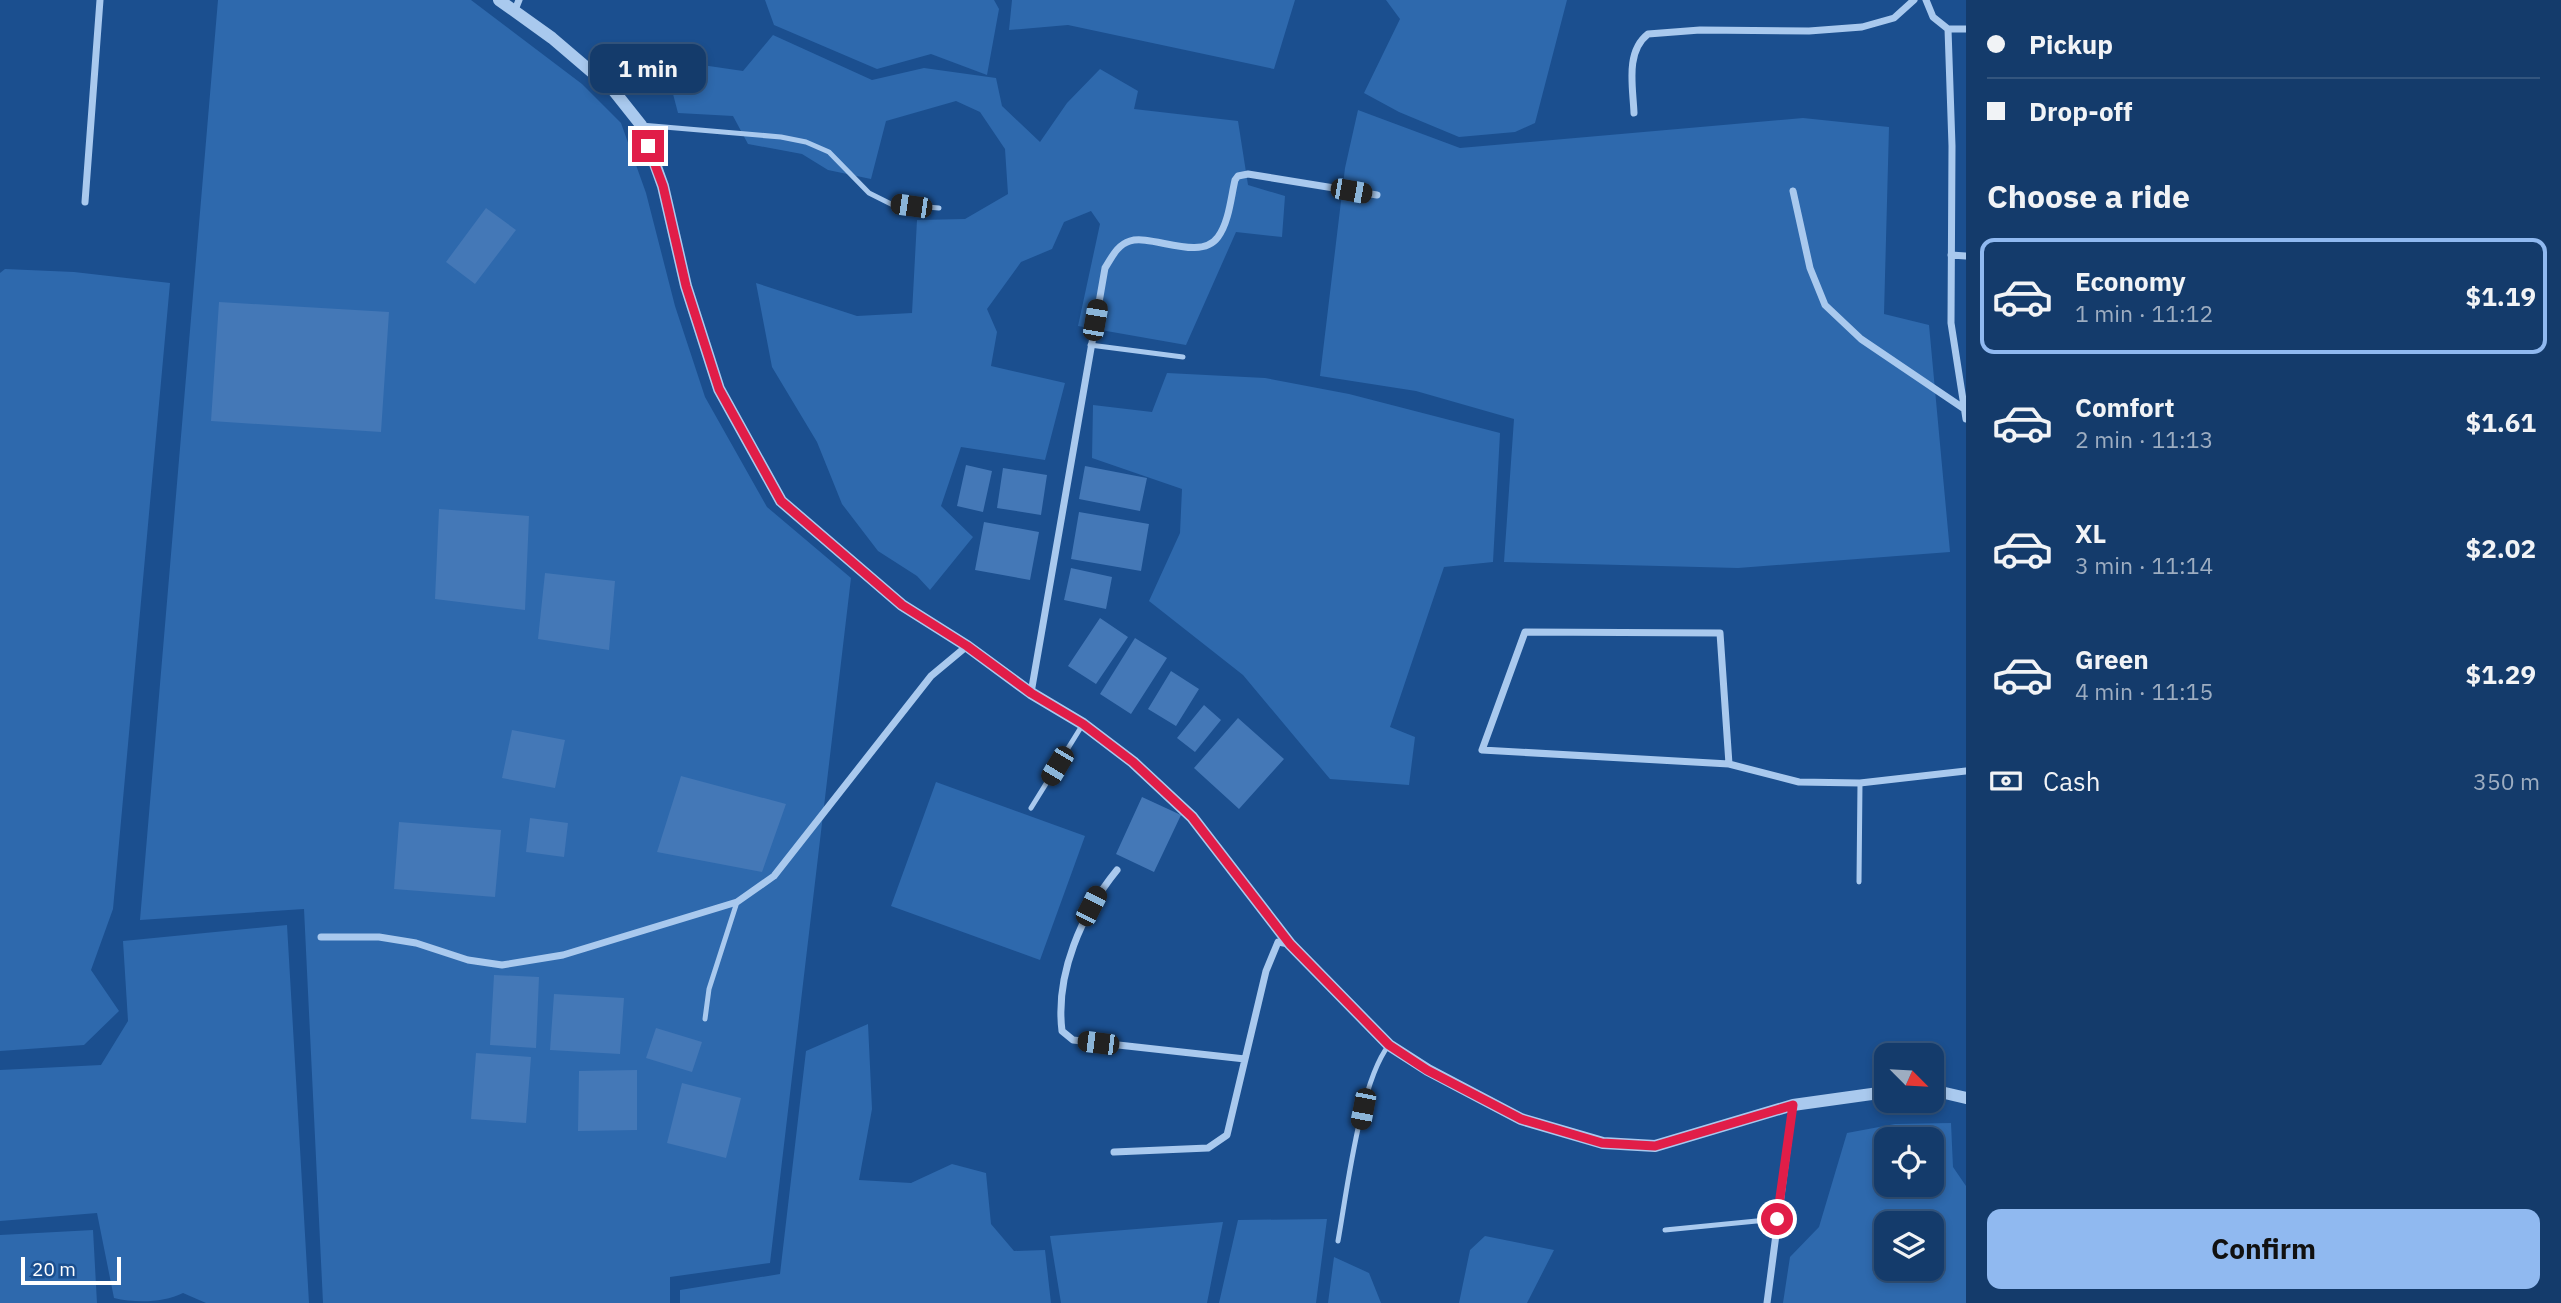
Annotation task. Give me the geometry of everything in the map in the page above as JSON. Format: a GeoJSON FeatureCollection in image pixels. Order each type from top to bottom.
{"type":"FeatureCollection","features":[{"type":"Feature","properties":{"kind":"street"},"geometry":{"type":"LineString","coordinates":[[85,202],[100,0]]}},
{"type":"Feature","properties":{"kind":"street"},"geometry":{"type":"LineString","coordinates":[[499,0],[517,5],[614,91],[641,125],[663,186],[686,286],[719,389],[781,501],[902,605],[967,646],[1031,693],[1083,724],[1133,762],[1192,817],[1290,944],[1389,1045],[1427,1070],[1521,1119],[1602,1143],[1655,1146],[1793,1105],[1874,1095]]}},
{"type":"Feature","properties":{"kind":"street"},"geometry":{"type":"LineString","coordinates":[[1634,113],[1633,63],[1636,48],[1648,34],[1700,30],[1809,31],[1862,27],[1894,18],[1914,0]]}},
{"type":"Feature","properties":{"kind":"street"},"geometry":{"type":"LineString","coordinates":[[1926,0],[1933,17],[1948,29],[1966,29]]}},
{"type":"Feature","properties":{"kind":"street"},"geometry":{"type":"LineString","coordinates":[[1948,29],[1951,323],[1966,419]]}},
{"type":"Feature","properties":{"kind":"street"},"geometry":{"type":"LineString","coordinates":[[1031,693],[1090,345],[1105,268],[1117,249],[1132,240],[1199,248],[1217,238],[1226,218],[1238,176],[1248,174],[1377,195]]}},
{"type":"Feature","properties":{"kind":"street"},"geometry":{"type":"LineString","coordinates":[[1793,191],[1810,268],[1825,305],[1861,339],[1963,408]]}},
{"type":"Feature","properties":{"kind":"street"},"geometry":{"type":"LineString","coordinates":[[1951,255],[1966,256]]}},
{"type":"Feature","properties":{"kind":"street"},"geometry":{"type":"LineString","coordinates":[[1729,764],[1720,633],[1525,632],[1482,750],[1729,764],[1799,782],[1860,783],[1966,771]]}},
{"type":"Feature","properties":{"kind":"street"},"geometry":{"type":"LineString","coordinates":[[321,937],[379,937],[415,943],[468,960],[502,965],[563,955],[737,902],[774,876],[931,676],[967,646]]}},
{"type":"Feature","properties":{"kind":"street"},"geometry":{"type":"LineString","coordinates":[[1117,870],[1098,894],[1067,965],[1060,1013],[1062,1031],[1073,1040],[1245,1059]]}},
{"type":"Feature","properties":{"kind":"street"},"geometry":{"type":"LineString","coordinates":[[1115,1152],[1209,1148],[1227,1135],[1266,971],[1278,942],[1290,944]]}},
{"type":"Feature","properties":{"kind":"street"},"geometry":{"type":"LineString","coordinates":[[1944,1093],[1966,1098]]}},
{"type":"Feature","properties":{"kind":"street"},"geometry":{"type":"LineString","coordinates":[[1767,1303],[1793,1105]]}},
{"type":"Feature","properties":{"kind":"lane"},"geometry":{"type":"LineString","coordinates":[[641,125],[780,137],[806,142],[829,152],[869,193],[891,204],[939,208]]}},
{"type":"Feature","properties":{"kind":"lane"},"geometry":{"type":"LineString","coordinates":[[1090,345],[1184,357]]}},
{"type":"Feature","properties":{"kind":"lane"},"geometry":{"type":"LineString","coordinates":[[1031,808],[1083,724]]}},
{"type":"Feature","properties":{"kind":"lane"},"geometry":{"type":"LineString","coordinates":[[1859,881],[1860,783]]}},
{"type":"Feature","properties":{"kind":"lane"},"geometry":{"type":"LineString","coordinates":[[705,1019],[709,989],[737,902]]}},
{"type":"Feature","properties":{"kind":"lane"},"geometry":{"type":"LineString","coordinates":[[1338,1241],[1363,1109],[1379,1057],[1389,1045]]}},
{"type":"Feature","properties":{"kind":"lane"},"geometry":{"type":"LineString","coordinates":[[1665,1230],[1777,1219]]}},
{"type":"Feature","properties":{"kind":"shaded area"},"geometry":{"type":"Polygon","coordinates":[[[218,0],[471,0],[582,84],[621,123],[646,193],[675,306],[705,397],[767,507],[851,578],[770,1263],[670,1277],[670,1303],[323,1303],[304,909],[140,920],[218,0]]]}},
{"type":"Feature","properties":{"kind":"shaded area"},"geometry":{"type":"Polygon","coordinates":[[[765,0],[994,0],[999,9],[987,75],[931,54],[877,69],[774,25],[765,0]]]}},
{"type":"Feature","properties":{"kind":"shaded area"},"geometry":{"type":"Polygon","coordinates":[[[1012,0],[1295,0],[1274,69],[1068,25],[1009,30],[1012,0]]]}},
{"type":"Feature","properties":{"kind":"shaded area"},"geometry":{"type":"Polygon","coordinates":[[[1386,0],[1567,0],[1535,123],[1515,132],[1459,137],[1399,112],[1364,93],[1400,19],[1386,0]]]}},
{"type":"Feature","properties":{"kind":"shaded area"},"geometry":{"type":"Polygon","coordinates":[[[773,35],[872,80],[924,68],[996,78],[1002,106],[1040,142],[1067,103],[1100,69],[1138,91],[1134,109],[1238,121],[1248,185],[1285,196],[1282,237],[1236,232],[1186,345],[1078,326],[1100,224],[1091,211],[1064,222],[1052,249],[1021,262],[987,309],[997,332],[991,366],[1065,383],[1045,460],[961,447],[941,506],[973,537],[930,590],[917,576],[878,551],[842,504],[817,442],[772,367],[756,283],[857,316],[912,313],[917,220],[965,219],[1008,194],[1005,149],[980,112],[956,101],[886,121],[871,179],[828,170],[802,154],[748,144],[733,116],[678,113],[673,94],[702,65],[743,71],[773,35]]]}},
{"type":"Feature","properties":{"kind":"shaded area"},"geometry":{"type":"Polygon","coordinates":[[[1358,110],[1460,148],[1803,118],[1889,127],[1884,314],[1929,325],[1950,552],[1738,568],[1504,562],[1514,419],[1416,391],[1320,376],[1345,168],[1358,110]]]}},
{"type":"Feature","properties":{"kind":"shaded area"},"geometry":{"type":"Polygon","coordinates":[[[5,269],[74,272],[170,283],[113,909],[91,970],[119,1011],[84,1045],[0,1051],[0,273],[5,269]]]}},
{"type":"Feature","properties":{"kind":"shaded area"},"geometry":{"type":"Polygon","coordinates":[[[1167,373],[1265,378],[1349,394],[1500,433],[1493,562],[1444,567],[1390,727],[1415,737],[1409,785],[1330,779],[1243,675],[1149,601],[1180,533],[1182,489],[1092,458],[1093,405],[1152,412],[1167,373]]]}},
{"type":"Feature","properties":{"kind":"shaded area"},"geometry":{"type":"Polygon","coordinates":[[[936,782],[1085,836],[1040,960],[891,906],[936,782]]]}},
{"type":"Feature","properties":{"kind":"shaded area"},"geometry":{"type":"Polygon","coordinates":[[[287,925],[309,1303],[206,1303],[183,1293],[167,1299],[149,1301],[114,1298],[97,1213],[0,1221],[0,1070],[101,1065],[128,1021],[123,941],[287,925]]]}},
{"type":"Feature","properties":{"kind":"shaded area"},"geometry":{"type":"Polygon","coordinates":[[[868,1024],[872,1109],[859,1180],[911,1183],[952,1164],[986,1173],[991,1224],[1014,1251],[1045,1250],[1051,1303],[680,1303],[680,1290],[780,1274],[806,1051],[868,1024]]]}},
{"type":"Feature","properties":{"kind":"shaded area"},"geometry":{"type":"Polygon","coordinates":[[[1951,1123],[1953,1167],[1966,1186],[1966,1303],[1783,1303],[1790,1257],[1819,1227],[1847,1133],[1874,1128],[1874,1197],[1944,1197],[1944,1127],[1879,1127],[1895,1124],[1951,1123]]]}},
{"type":"Feature","properties":{"kind":"shaded area"},"geometry":{"type":"Polygon","coordinates":[[[1327,1219],[1316,1303],[1219,1303],[1238,1220],[1327,1219]]]}},
{"type":"Feature","properties":{"kind":"shaded area"},"geometry":{"type":"Polygon","coordinates":[[[1223,1222],[1207,1303],[1061,1303],[1050,1236],[1223,1222]]]}},
{"type":"Feature","properties":{"kind":"shaded area"},"geometry":{"type":"Polygon","coordinates":[[[93,1230],[97,1303],[0,1303],[0,1235],[93,1230]]]}},
{"type":"Feature","properties":{"kind":"shaded area"},"geometry":{"type":"Polygon","coordinates":[[[1485,1236],[1554,1250],[1527,1303],[1459,1303],[1470,1250],[1485,1236]]]}},
{"type":"Feature","properties":{"kind":"shaded area"},"geometry":{"type":"Polygon","coordinates":[[[1334,1257],[1369,1273],[1381,1303],[1328,1303],[1334,1257]]]}},
{"type":"Feature","properties":{"kind":"building"},"geometry":{"type":"Polygon","coordinates":[[[486,208],[516,230],[475,284],[446,262],[486,208]]]}},
{"type":"Feature","properties":{"kind":"building"},"geometry":{"type":"Polygon","coordinates":[[[219,302],[389,312],[381,432],[211,421],[219,302]]]}},
{"type":"Feature","properties":{"kind":"building"},"geometry":{"type":"Polygon","coordinates":[[[966,465],[992,471],[983,512],[957,506],[966,465]]]}},
{"type":"Feature","properties":{"kind":"building"},"geometry":{"type":"Polygon","coordinates":[[[1085,466],[1147,478],[1140,511],[1079,499],[1085,466]]]}},
{"type":"Feature","properties":{"kind":"building"},"geometry":{"type":"Polygon","coordinates":[[[1003,468],[1047,475],[1041,515],[997,508],[1003,468]]]}},
{"type":"Feature","properties":{"kind":"building"},"geometry":{"type":"Polygon","coordinates":[[[439,509],[529,516],[525,610],[435,599],[439,509]]]}},
{"type":"Feature","properties":{"kind":"building"},"geometry":{"type":"Polygon","coordinates":[[[1079,512],[1149,524],[1141,571],[1071,559],[1079,512]]]}},
{"type":"Feature","properties":{"kind":"building"},"geometry":{"type":"Polygon","coordinates":[[[984,522],[1039,532],[1030,580],[975,570],[984,522]]]}},
{"type":"Feature","properties":{"kind":"building"},"geometry":{"type":"Polygon","coordinates":[[[1071,568],[1112,577],[1106,609],[1064,600],[1071,568]]]}},
{"type":"Feature","properties":{"kind":"building"},"geometry":{"type":"Polygon","coordinates":[[[545,573],[615,581],[609,650],[538,639],[545,573]]]}},
{"type":"Feature","properties":{"kind":"building"},"geometry":{"type":"Polygon","coordinates":[[[1100,618],[1128,637],[1096,684],[1068,666],[1100,618]]]}},
{"type":"Feature","properties":{"kind":"building"},"geometry":{"type":"Polygon","coordinates":[[[1135,638],[1167,658],[1131,714],[1100,694],[1135,638]]]}},
{"type":"Feature","properties":{"kind":"building"},"geometry":{"type":"Polygon","coordinates":[[[1171,671],[1199,689],[1176,726],[1148,709],[1171,671]]]}},
{"type":"Feature","properties":{"kind":"building"},"geometry":{"type":"Polygon","coordinates":[[[1204,705],[1221,720],[1195,752],[1177,738],[1204,705]]]}},
{"type":"Feature","properties":{"kind":"building"},"geometry":{"type":"Polygon","coordinates":[[[1238,718],[1284,759],[1239,809],[1194,768],[1238,718]]]}},
{"type":"Feature","properties":{"kind":"building"},"geometry":{"type":"Polygon","coordinates":[[[512,730],[565,740],[555,788],[502,778],[512,730]]]}},
{"type":"Feature","properties":{"kind":"building"},"geometry":{"type":"Polygon","coordinates":[[[681,776],[786,804],[762,872],[657,852],[681,776]]]}},
{"type":"Feature","properties":{"kind":"building"},"geometry":{"type":"Polygon","coordinates":[[[1142,797],[1181,815],[1154,872],[1116,854],[1142,797]]]}},
{"type":"Feature","properties":{"kind":"building"},"geometry":{"type":"Polygon","coordinates":[[[530,818],[568,823],[564,857],[526,852],[530,818]]]}},
{"type":"Feature","properties":{"kind":"building"},"geometry":{"type":"Polygon","coordinates":[[[399,822],[501,830],[495,897],[394,889],[399,822]]]}},
{"type":"Feature","properties":{"kind":"building"},"geometry":{"type":"Polygon","coordinates":[[[494,975],[539,977],[536,1048],[490,1045],[494,975]]]}},
{"type":"Feature","properties":{"kind":"building"},"geometry":{"type":"Polygon","coordinates":[[[554,994],[624,998],[620,1054],[550,1050],[554,994]]]}},
{"type":"Feature","properties":{"kind":"building"},"geometry":{"type":"Polygon","coordinates":[[[656,1028],[702,1042],[692,1072],[646,1058],[656,1028]]]}},
{"type":"Feature","properties":{"kind":"building"},"geometry":{"type":"Polygon","coordinates":[[[476,1053],[531,1057],[526,1123],[471,1119],[476,1053]]]}},
{"type":"Feature","properties":{"kind":"building"},"geometry":{"type":"Polygon","coordinates":[[[637,1070],[637,1130],[578,1131],[579,1071],[637,1070]]]}},
{"type":"Feature","properties":{"kind":"building"},"geometry":{"type":"Polygon","coordinates":[[[682,1083],[741,1098],[726,1158],[667,1143],[682,1083]]]}},
{"type":"Feature","properties":{"kind":"route"},"geometry":{"type":"LineString","coordinates":[[648,146],[663,186],[686,286],[719,389],[781,501],[902,605],[967,646],[1031,693],[1083,724],[1133,762],[1192,817],[1290,944],[1389,1045],[1427,1070],[1521,1119],[1602,1143],[1655,1146],[1793,1105],[1777,1219]]}}]}
